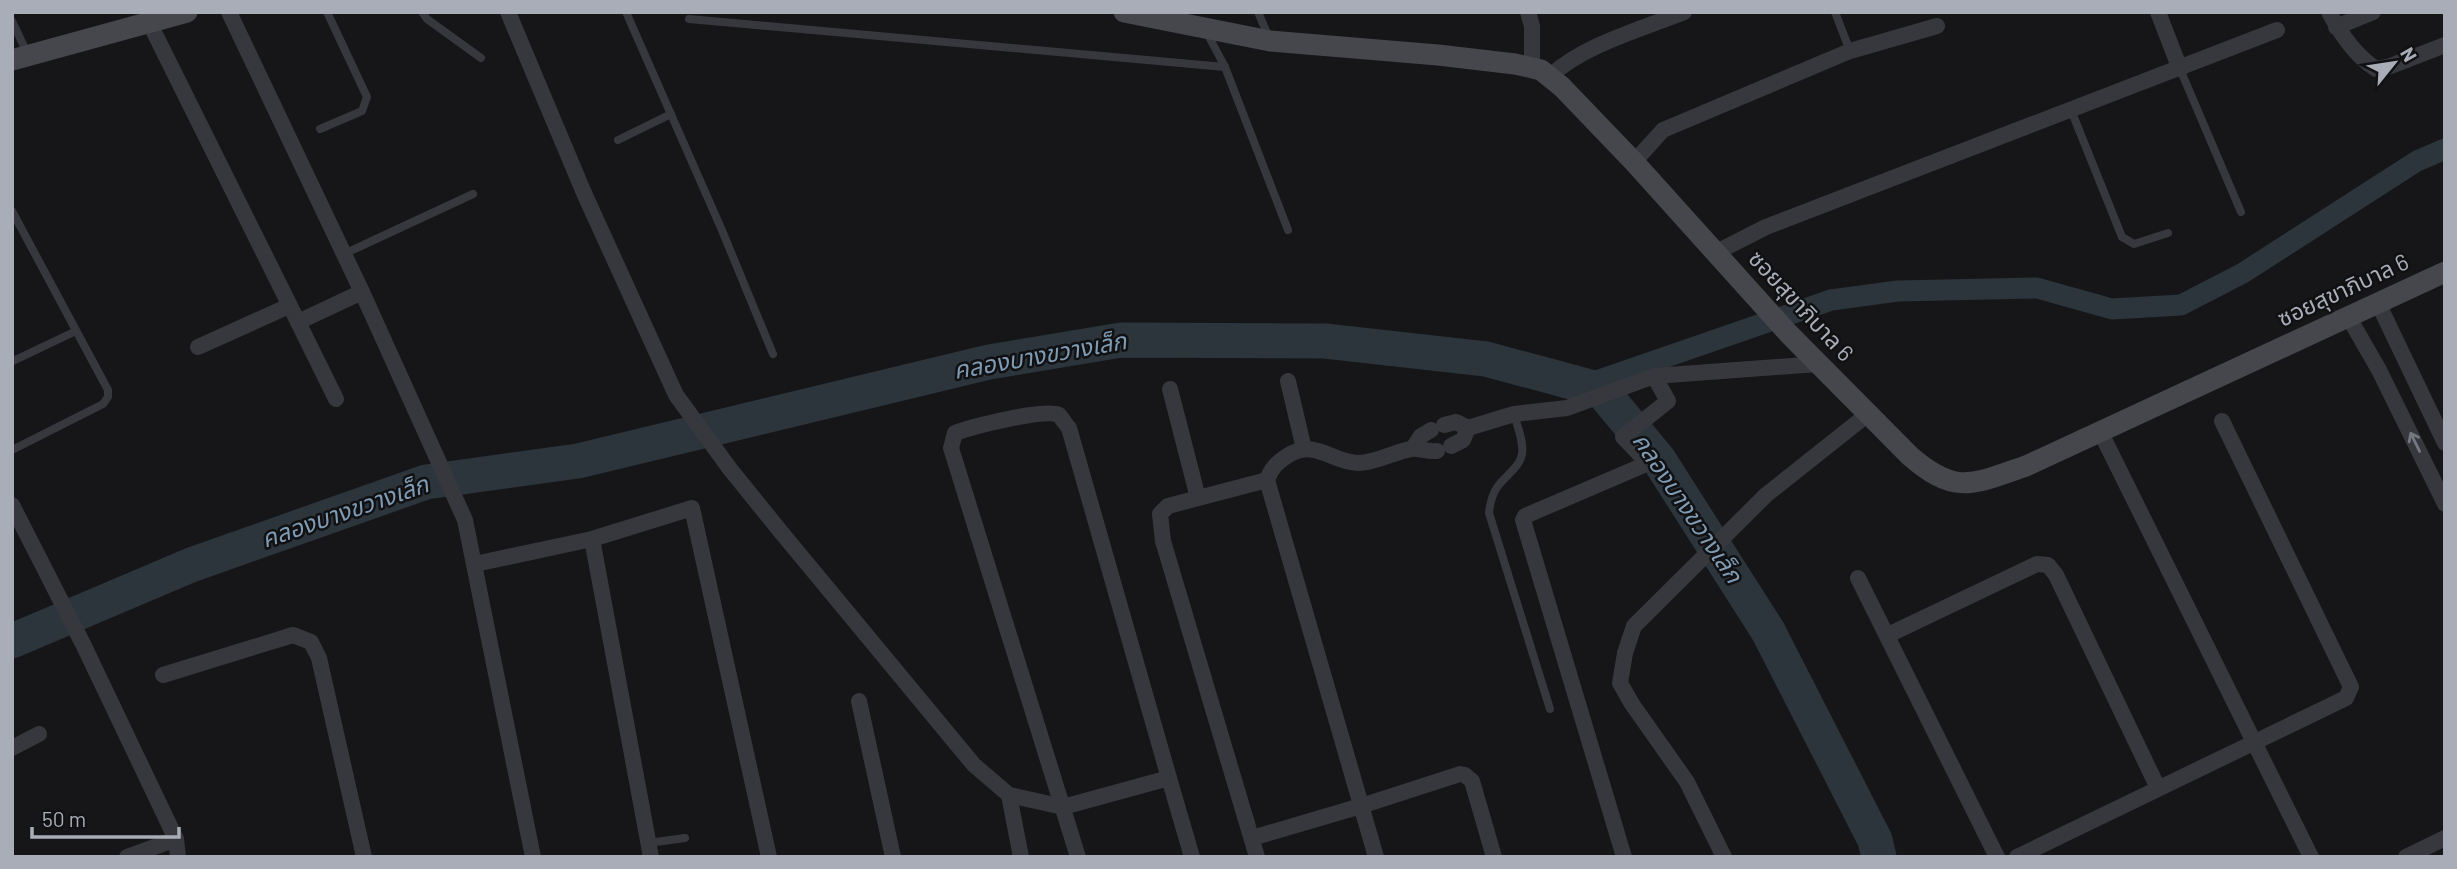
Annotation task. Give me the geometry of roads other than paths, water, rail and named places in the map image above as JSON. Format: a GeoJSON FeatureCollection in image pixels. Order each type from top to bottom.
{"type":"FeatureCollection","features":[{"type":"Feature","properties":{"kind":"street"},"geometry":{"type":"LineString","coordinates":[[20,58],[187,12]]}},
{"type":"Feature","properties":{"kind":"street"},"geometry":{"type":"LineString","coordinates":[[229,12],[362,292],[465,520],[533,857]]}},
{"type":"Feature","properties":{"kind":"street"},"geometry":{"type":"LineString","coordinates":[[508,12],[584,193],[676,395],[730,469],[974,765],[1009,795],[1063,807],[1169,778]]}},
{"type":"Feature","properties":{"kind":"street"},"geometry":{"type":"LineString","coordinates":[[1124,12],[1270,41],[1438,55],[1541,72],[1684,12]]}},
{"type":"Feature","properties":{"kind":"street"},"geometry":{"type":"LineString","coordinates":[[1528,12],[1541,72]]}},
{"type":"Feature","properties":{"kind":"street"},"geometry":{"type":"LineString","coordinates":[[2158,12],[2180,68]]}},
{"type":"Feature","properties":{"kind":"street"},"geometry":{"type":"LineString","coordinates":[[2373,12],[2333,19],[2367,63],[2376,69],[2445,45]]}},
{"type":"Feature","properties":{"kind":"street"},"geometry":{"type":"LineString","coordinates":[[149,22],[335,399]]}},
{"type":"Feature","properties":{"kind":"street"},"geometry":{"type":"LineString","coordinates":[[1634,162],[1663,130],[1850,51],[1937,26]]}},
{"type":"Feature","properties":{"kind":"street"},"geometry":{"type":"LineString","coordinates":[[1715,253],[1766,227],[2277,30]]}},
{"type":"Feature","properties":{"kind":"street","name":"ซอยสุขาภิบาล 6"},"geometry":{"type":"LineString","coordinates":[[1541,72],[1634,162],[1765,309],[1868,414],[1930,473],[1959,484],[1978,482],[2026,466],[2445,272]]}},
{"type":"Feature","properties":{"kind":"street"},"geometry":{"type":"LineString","coordinates":[[298,322],[362,292]]}},
{"type":"Feature","properties":{"kind":"street"},"geometry":{"type":"LineString","coordinates":[[2378,303],[2445,443]]}},
{"type":"Feature","properties":{"kind":"street"},"geometry":{"type":"LineString","coordinates":[[198,347],[289,306]]}},
{"type":"Feature","properties":{"kind":"street"},"geometry":{"type":"LineString","coordinates":[[2348,316],[2379,370],[2445,504]]}},
{"type":"Feature","properties":{"kind":"street"},"geometry":{"type":"LineString","coordinates":[[2379,370],[2403,357]]}},
{"type":"Feature","properties":{"kind":"street"},"geometry":{"type":"LineString","coordinates":[[1413,448],[1421,436],[1456,422],[1468,428],[1514,414],[1567,408],[1654,376],[1813,358]]}},
{"type":"Feature","properties":{"kind":"street"},"geometry":{"type":"LineString","coordinates":[[1624,857],[1522,520],[1525,516],[1644,465],[1644,459],[1624,439],[1626,434],[1668,401],[1654,376]]}},
{"type":"Feature","properties":{"kind":"street"},"geometry":{"type":"LineString","coordinates":[[1288,381],[1304,449]]}},
{"type":"Feature","properties":{"kind":"street"},"geometry":{"type":"LineString","coordinates":[[1170,389],[1198,498]]}},
{"type":"Feature","properties":{"kind":"street"},"geometry":{"type":"LineString","coordinates":[[1078,857],[951,447],[955,433],[1046,412],[1059,416],[1069,428],[1192,857]]}},
{"type":"Feature","properties":{"kind":"street"},"geometry":{"type":"LineString","coordinates":[[1724,857],[1687,782],[1620,683],[1625,653],[1634,626],[1766,495],[1868,414]]}},
{"type":"Feature","properties":{"kind":"street"},"geometry":{"type":"LineString","coordinates":[[2017,857],[2346,698],[2350,693],[2351,687],[2222,421]]}},
{"type":"Feature","properties":{"kind":"street"},"geometry":{"type":"LineString","coordinates":[[1257,857],[1163,541],[1160,514],[1164,508],[1267,480],[1277,463],[1304,449],[1314,449],[1360,463],[1413,448],[1427,452],[1444,448],[1463,440],[1468,428]]}},
{"type":"Feature","properties":{"kind":"street"},"geometry":{"type":"LineString","coordinates":[[2100,431],[2311,857]]}},
{"type":"Feature","properties":{"kind":"street"},"geometry":{"type":"LineString","coordinates":[[1267,480],[1376,857]]}},
{"type":"Feature","properties":{"kind":"street"},"geometry":{"type":"LineString","coordinates":[[12,505],[84,646],[176,839],[178,857]]}},
{"type":"Feature","properties":{"kind":"street"},"geometry":{"type":"LineString","coordinates":[[475,564],[592,540],[692,508],[769,857]]}},
{"type":"Feature","properties":{"kind":"street"},"geometry":{"type":"LineString","coordinates":[[592,540],[650,850]]}},
{"type":"Feature","properties":{"kind":"street"},"geometry":{"type":"LineString","coordinates":[[1888,635],[2037,564],[2048,565],[2056,575],[2158,788]]}},
{"type":"Feature","properties":{"kind":"street"},"geometry":{"type":"LineString","coordinates":[[1858,578],[1997,857]]}},
{"type":"Feature","properties":{"kind":"street"},"geometry":{"type":"LineString","coordinates":[[163,675],[293,635],[310,642],[319,658],[364,857]]}},
{"type":"Feature","properties":{"kind":"street"},"geometry":{"type":"LineString","coordinates":[[859,701],[893,857]]}},
{"type":"Feature","properties":{"kind":"street"},"geometry":{"type":"LineString","coordinates":[[12,748],[39,734]]}},
{"type":"Feature","properties":{"kind":"street"},"geometry":{"type":"LineString","coordinates":[[1252,838],[1460,774],[1472,781],[1494,857]]}},
{"type":"Feature","properties":{"kind":"street"},"geometry":{"type":"LineString","coordinates":[[1009,795],[1021,857]]}},
{"type":"Feature","properties":{"kind":"street"},"geometry":{"type":"LineString","coordinates":[[2406,857],[2429,852],[2445,838]]}},
{"type":"Feature","properties":{"kind":"street"},"geometry":{"type":"LineString","coordinates":[[127,857],[176,839]]}},
{"type":"Feature","properties":{"kind":"lane"},"geometry":{"type":"LineString","coordinates":[[320,129],[362,111],[367,97],[327,12]]}},
{"type":"Feature","properties":{"kind":"lane"},"geometry":{"type":"LineString","coordinates":[[422,12],[427,19],[481,58]]}},
{"type":"Feature","properties":{"kind":"lane"},"geometry":{"type":"LineString","coordinates":[[626,12],[773,355]]}},
{"type":"Feature","properties":{"kind":"lane"},"geometry":{"type":"LineString","coordinates":[[1258,12],[1270,41]]}},
{"type":"Feature","properties":{"kind":"lane"},"geometry":{"type":"LineString","coordinates":[[1835,12],[1850,51]]}},
{"type":"Feature","properties":{"kind":"lane"},"geometry":{"type":"LineString","coordinates":[[689,19],[1225,67]]}},
{"type":"Feature","properties":{"kind":"lane"},"geometry":{"type":"LineString","coordinates":[[12,21],[20,58]]}},
{"type":"Feature","properties":{"kind":"lane"},"geometry":{"type":"LineString","coordinates":[[1204,27],[1225,67],[1288,230]]}},
{"type":"Feature","properties":{"kind":"lane"},"geometry":{"type":"LineString","coordinates":[[2180,68],[2241,212]]}},
{"type":"Feature","properties":{"kind":"lane"},"geometry":{"type":"LineString","coordinates":[[2071,110],[2122,237],[2134,244],[2168,233]]}},
{"type":"Feature","properties":{"kind":"lane"},"geometry":{"type":"LineString","coordinates":[[618,140],[671,114]]}},
{"type":"Feature","properties":{"kind":"lane"},"geometry":{"type":"LineString","coordinates":[[344,254],[473,194]]}},
{"type":"Feature","properties":{"kind":"lane"},"geometry":{"type":"LineString","coordinates":[[12,211],[108,390],[108,397],[103,404],[12,450]]}},
{"type":"Feature","properties":{"kind":"lane"},"geometry":{"type":"LineString","coordinates":[[13,361],[76,331]]}},
{"type":"Feature","properties":{"kind":"lane"},"geometry":{"type":"LineString","coordinates":[[1514,414],[1522,456],[1497,487],[1489,513],[1550,709]]}},
{"type":"Feature","properties":{"kind":"lane"},"geometry":{"type":"LineString","coordinates":[[650,850],[685,838]]}},
{"type":"Feature","properties":{"kind":"waterway"},"geometry":{"type":"LineString","coordinates":[[1585,385],[1831,300],[1898,291],[2037,288],[2112,309],[2181,305],[2243,273],[2417,161],[2445,149]]}},
{"type":"Feature","properties":{"kind":"waterway","name":"คลองบางขวางเล็ก"},"geometry":{"type":"LineString","coordinates":[[12,641],[191,565],[426,482],[578,461],[989,362],[1121,340],[1325,341],[1486,359],[1601,390],[1659,460],[1768,631],[1875,840],[1879,857]]}}]}
